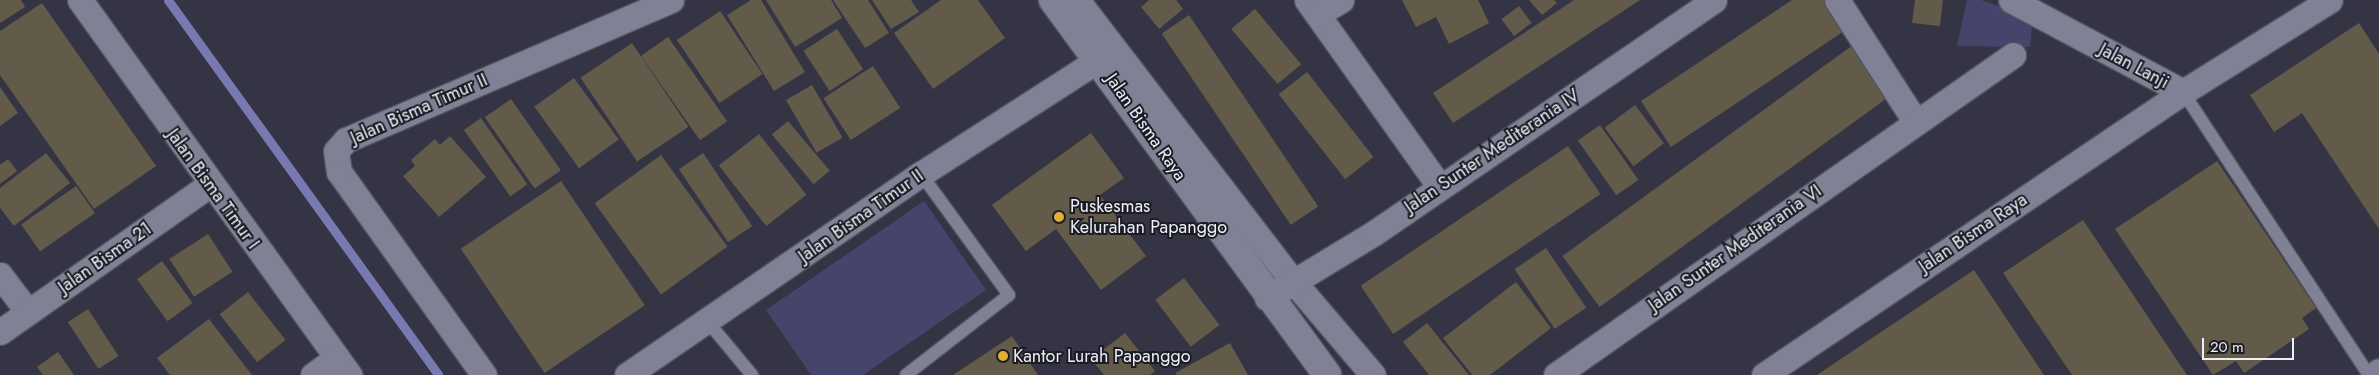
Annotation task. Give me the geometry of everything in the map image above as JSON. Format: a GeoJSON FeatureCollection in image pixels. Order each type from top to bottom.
{"type":"FeatureCollection","features":[{"type":"Feature","properties":{"kind":"street","name":"Jalan Bisma Timur I"},"geometry":{"type":"LineString","coordinates":[[80,0],[209,185],[343,367]]}},
{"type":"Feature","properties":{"kind":"street","name":"Jalan Bisma Timur II"},"geometry":{"type":"LineString","coordinates":[[484,375],[339,172],[336,151],[346,140],[671,0]]}},
{"type":"Feature","properties":{"kind":"street","name":"Jalan Bisma Raya"},"geometry":{"type":"LineString","coordinates":[[1053,0],[1098,60],[1267,298],[1328,375]]}},
{"type":"Feature","properties":{"kind":"street"},"geometry":{"type":"LineString","coordinates":[[1077,0],[1293,281],[1373,375]]}},
{"type":"Feature","properties":{"kind":"street"},"geometry":{"type":"LineString","coordinates":[[1340,0],[1313,7],[1439,186]]}},
{"type":"Feature","properties":{"kind":"street","name":"Jalan Sunter Mediterania IV"},"geometry":{"type":"LineString","coordinates":[[1267,298],[1374,233],[1439,186],[1714,0]]}},
{"type":"Feature","properties":{"kind":"street"},"geometry":{"type":"LineString","coordinates":[[1836,0],[1915,121]]}},
{"type":"Feature","properties":{"kind":"street","name":"Jalan Lanji"},"geometry":{"type":"LineString","coordinates":[[2011,0],[2183,92],[2330,0]]}},
{"type":"Feature","properties":{"kind":"street","name":"Jalan Sunter Mediterania VI"},"geometry":{"type":"LineString","coordinates":[[1556,375],[1915,121],[2013,55]]}},
{"type":"Feature","properties":{"kind":"street","name":"Jalan Bisma Timur II"},"geometry":{"type":"LineString","coordinates":[[627,375],[708,322],[920,174],[1098,60]]}},
{"type":"Feature","properties":{"kind":"street","name":"Jalan Bisma Raya"},"geometry":{"type":"LineString","coordinates":[[1764,375],[2183,92]]}},
{"type":"Feature","properties":{"kind":"street","name":"Jalan Bisma 21"},"geometry":{"type":"LineString","coordinates":[[0,332],[209,185]]}},
{"type":"Feature","properties":{"kind":"street"},"geometry":{"type":"LineString","coordinates":[[0,275],[28,312]]}},
{"type":"Feature","properties":{"kind":"street"},"geometry":{"type":"LineString","coordinates":[[313,375],[343,367]]}},
{"type":"Feature","properties":{"kind":"street"},"geometry":{"type":"LineString","coordinates":[[2374,375],[2379,371]]}},
{"type":"Feature","properties":{"kind":"lane"},"geometry":{"type":"LineString","coordinates":[[2183,92],[2369,375]]}},
{"type":"Feature","properties":{"kind":"lane"},"geometry":{"type":"LineString","coordinates":[[906,375],[1007,300],[1009,295],[920,174]]}},
{"type":"Feature","properties":{"kind":"lane"},"geometry":{"type":"LineString","coordinates":[[708,322],[752,375]]}},
{"type":"Feature","properties":{"kind":"shaded area"},"geometry":{"type":"Polygon","coordinates":[[[1967,0],[1981,0],[2033,18],[2030,47],[1957,46],[1967,0]]]}},
{"type":"Feature","properties":{"kind":"shaded area"},"geometry":{"type":"Polygon","coordinates":[[[924,201],[986,290],[863,375],[811,375],[766,310],[924,201]]]}},
{"type":"Feature","properties":{"kind":"building"},"geometry":{"type":"Polygon","coordinates":[[[0,0],[21,0],[25,7],[0,23],[0,0]]]}},
{"type":"Feature","properties":{"kind":"building"},"geometry":{"type":"Polygon","coordinates":[[[751,0],[761,0],[805,72],[774,91],[727,15],[751,0]]]}},
{"type":"Feature","properties":{"kind":"building"},"geometry":{"type":"Polygon","coordinates":[[[766,0],[831,0],[842,18],[795,47],[766,0]]]}},
{"type":"Feature","properties":{"kind":"building"},"geometry":{"type":"Polygon","coordinates":[[[833,0],[868,0],[889,33],[865,48],[833,0]]]}},
{"type":"Feature","properties":{"kind":"building"},"geometry":{"type":"Polygon","coordinates":[[[872,0],[911,0],[919,12],[891,29],[872,0]]]}},
{"type":"Feature","properties":{"kind":"building"},"geometry":{"type":"Polygon","coordinates":[[[941,0],[978,0],[1005,38],[933,89],[894,33],[941,0]]]}},
{"type":"Feature","properties":{"kind":"building"},"geometry":{"type":"Polygon","coordinates":[[[1149,0],[1176,0],[1183,9],[1159,29],[1141,7],[1149,0]]]}},
{"type":"Feature","properties":{"kind":"building"},"geometry":{"type":"Polygon","coordinates":[[[1402,0],[1478,0],[1489,23],[1449,44],[1436,17],[1416,27],[1402,0]]]}},
{"type":"Feature","properties":{"kind":"building"},"geometry":{"type":"Polygon","coordinates":[[[1529,0],[1554,0],[1557,3],[1542,15],[1529,0]]]}},
{"type":"Feature","properties":{"kind":"building"},"geometry":{"type":"Polygon","coordinates":[[[1574,0],[1640,0],[1453,123],[1433,93],[1574,0]]]}},
{"type":"Feature","properties":{"kind":"building"},"geometry":{"type":"Polygon","coordinates":[[[1792,0],[1832,0],[1850,27],[1671,147],[1641,101],[1792,0]]]}},
{"type":"Feature","properties":{"kind":"building"},"geometry":{"type":"Polygon","coordinates":[[[1915,0],[1943,0],[1940,26],[1912,23],[1915,0]]]}},
{"type":"Feature","properties":{"kind":"building"},"geometry":{"type":"Polygon","coordinates":[[[42,3],[156,166],[94,209],[0,75],[0,31],[42,3]]]}},
{"type":"Feature","properties":{"kind":"building"},"geometry":{"type":"Polygon","coordinates":[[[1519,6],[1532,23],[1514,36],[1501,19],[1519,6]]]}},
{"type":"Feature","properties":{"kind":"building"},"geometry":{"type":"Polygon","coordinates":[[[1255,9],[1301,64],[1278,84],[1231,29],[1255,9]]]}},
{"type":"Feature","properties":{"kind":"building"},"geometry":{"type":"Polygon","coordinates":[[[720,11],[762,74],[719,103],[677,40],[720,11]]]}},
{"type":"Feature","properties":{"kind":"building"},"geometry":{"type":"Polygon","coordinates":[[[1189,15],[1318,207],[1291,225],[1162,33],[1189,15]]]}},
{"type":"Feature","properties":{"kind":"building"},"geometry":{"type":"Polygon","coordinates":[[[2359,23],[2379,54],[2379,229],[2302,113],[2274,132],[2250,95],[2359,23]]]}},
{"type":"Feature","properties":{"kind":"building"},"geometry":{"type":"Polygon","coordinates":[[[837,29],[863,69],[830,91],[803,51],[837,29]]]}},
{"type":"Feature","properties":{"kind":"building"},"geometry":{"type":"Polygon","coordinates":[[[668,37],[727,121],[700,140],[641,56],[668,37]]]}},
{"type":"Feature","properties":{"kind":"building"},"geometry":{"type":"Polygon","coordinates":[[[1857,42],[1894,93],[1600,307],[1563,256],[1857,42]]]}},
{"type":"Feature","properties":{"kind":"building"},"geometry":{"type":"Polygon","coordinates":[[[632,43],[688,127],[637,161],[581,78],[632,43]]]}},
{"type":"Feature","properties":{"kind":"building"},"geometry":{"type":"Polygon","coordinates":[[[873,66],[900,108],[851,140],[824,98],[873,66]]]}},
{"type":"Feature","properties":{"kind":"building"},"geometry":{"type":"Polygon","coordinates":[[[1307,72],[1373,157],[1345,179],[1279,94],[1307,72]]]}},
{"type":"Feature","properties":{"kind":"building"},"geometry":{"type":"Polygon","coordinates":[[[574,78],[619,139],[579,168],[534,107],[574,78]]]}},
{"type":"Feature","properties":{"kind":"building"},"geometry":{"type":"Polygon","coordinates":[[[812,85],[842,138],[817,153],[786,100],[812,85]]]}},
{"type":"Feature","properties":{"kind":"building"},"geometry":{"type":"Polygon","coordinates":[[[0,87],[18,113],[0,126],[0,87]]]}},
{"type":"Feature","properties":{"kind":"building"},"geometry":{"type":"Polygon","coordinates":[[[511,99],[561,170],[535,189],[485,117],[511,99]]]}},
{"type":"Feature","properties":{"kind":"building"},"geometry":{"type":"Polygon","coordinates":[[[1635,105],[1664,143],[1634,166],[1605,128],[1635,105]]]}},
{"type":"Feature","properties":{"kind":"building"},"geometry":{"type":"Polygon","coordinates":[[[481,118],[527,184],[510,196],[464,130],[481,118]]]}},
{"type":"Feature","properties":{"kind":"building"},"geometry":{"type":"Polygon","coordinates":[[[788,121],[830,171],[814,184],[772,134],[788,121]]]}},
{"type":"Feature","properties":{"kind":"building"},"geometry":{"type":"Polygon","coordinates":[[[1600,125],[1638,180],[1616,195],[1578,140],[1600,125]]]}},
{"type":"Feature","properties":{"kind":"building","name":"Puskesmas Kelurahan Papanggo"},"geometry":{"type":"Polygon","coordinates":[[[1091,133],[1124,178],[1100,195],[1146,256],[1101,290],[1056,229],[1026,251],[992,205],[1091,133]]]}},
{"type":"Feature","properties":{"kind":"building"},"geometry":{"type":"Polygon","coordinates":[[[759,134],[806,195],[766,226],[719,165],[759,134]]]}},
{"type":"Feature","properties":{"kind":"building"},"geometry":{"type":"Polygon","coordinates":[[[450,136],[486,177],[439,217],[403,176],[415,166],[411,160],[435,139],[440,145],[450,136]]]}},
{"type":"Feature","properties":{"kind":"building"},"geometry":{"type":"Polygon","coordinates":[[[1568,146],[1600,194],[1393,334],[1361,286],[1568,146]]]}},
{"type":"Feature","properties":{"kind":"building"},"geometry":{"type":"Polygon","coordinates":[[[46,153],[70,183],[14,226],[0,208],[0,188],[46,153]]]}},
{"type":"Feature","properties":{"kind":"building"},"geometry":{"type":"Polygon","coordinates":[[[703,153],[752,226],[728,242],[679,169],[703,153]]]}},
{"type":"Feature","properties":{"kind":"building"},"geometry":{"type":"Polygon","coordinates":[[[661,155],[727,246],[661,295],[595,203],[661,155]]]}},
{"type":"Feature","properties":{"kind":"building"},"geometry":{"type":"Polygon","coordinates":[[[8,159],[17,171],[0,184],[0,165],[8,159]]]}},
{"type":"Feature","properties":{"kind":"building"},"geometry":{"type":"Polygon","coordinates":[[[2217,161],[2316,308],[2302,318],[2309,329],[2244,373],[2236,361],[2213,375],[2115,229],[2217,161]]]}},
{"type":"Feature","properties":{"kind":"building"},"geometry":{"type":"Polygon","coordinates":[[[561,181],[645,305],[545,373],[461,249],[561,181]]]}},
{"type":"Feature","properties":{"kind":"building"},"geometry":{"type":"Polygon","coordinates":[[[76,186],[95,213],[40,251],[21,224],[76,186]]]}},
{"type":"Feature","properties":{"kind":"building"},"geometry":{"type":"Polygon","coordinates":[[[2083,220],[2187,375],[2072,375],[2003,273],[2083,220]]]}},
{"type":"Feature","properties":{"kind":"building"},"geometry":{"type":"Polygon","coordinates":[[[208,234],[233,272],[194,297],[169,259],[208,234]]]}},
{"type":"Feature","properties":{"kind":"building"},"geometry":{"type":"Polygon","coordinates":[[[1546,248],[1586,308],[1555,329],[1514,269],[1546,248]]]}},
{"type":"Feature","properties":{"kind":"building"},"geometry":{"type":"Polygon","coordinates":[[[162,261],[193,303],[167,321],[137,279],[162,261]]]}},
{"type":"Feature","properties":{"kind":"building"},"geometry":{"type":"Polygon","coordinates":[[[1974,270],[2044,375],[1817,375],[1875,336],[1974,270]]]}},
{"type":"Feature","properties":{"kind":"building"},"geometry":{"type":"Polygon","coordinates":[[[1184,278],[1220,325],[1191,347],[1155,300],[1184,278]]]}},
{"type":"Feature","properties":{"kind":"building"},"geometry":{"type":"Polygon","coordinates":[[[1516,282],[1551,328],[1490,375],[1472,375],[1443,338],[1516,282]]]}},
{"type":"Feature","properties":{"kind":"building"},"geometry":{"type":"Polygon","coordinates":[[[248,292],[286,340],[257,362],[220,314],[248,292]]]}},
{"type":"Feature","properties":{"kind":"building"},"geometry":{"type":"Polygon","coordinates":[[[88,309],[118,356],[98,369],[68,322],[88,309]]]}},
{"type":"Feature","properties":{"kind":"building"},"geometry":{"type":"Polygon","coordinates":[[[209,319],[252,375],[170,375],[157,358],[209,319]]]}},
{"type":"Feature","properties":{"kind":"building"},"geometry":{"type":"Polygon","coordinates":[[[1427,323],[1469,375],[1429,375],[1403,342],[1427,323]]]}},
{"type":"Feature","properties":{"kind":"building"},"geometry":{"type":"Polygon","coordinates":[[[1125,333],[1155,371],[1150,375],[1104,375],[1091,359],[1125,333]]]}},
{"type":"Feature","properties":{"kind":"building","name":"Kantor Lurah Papanggo"},"geometry":{"type":"Polygon","coordinates":[[[1012,336],[1038,375],[953,375],[1012,336]]]}},
{"type":"Feature","properties":{"kind":"building"},"geometry":{"type":"Polygon","coordinates":[[[1230,343],[1248,375],[1177,375],[1175,373],[1230,343]]]}},
{"type":"Feature","properties":{"kind":"building"},"geometry":{"type":"Polygon","coordinates":[[[58,352],[74,375],[43,375],[37,367],[58,352]]]}},
{"type":"Feature","properties":{"kind":"waterway"},"geometry":{"type":"LineString","coordinates":[[168,0],[438,375]]}},
{"type":"Feature","properties":{"kind":"place","name":"Puskesmas Kelurahan Papanggo"},"geometry":{"type":"Point","coordinates":[1059,217]}},
{"type":"Feature","properties":{"kind":"place","name":"Kantor Lurah Papanggo"},"geometry":{"type":"Point","coordinates":[1003,356]}}]}
